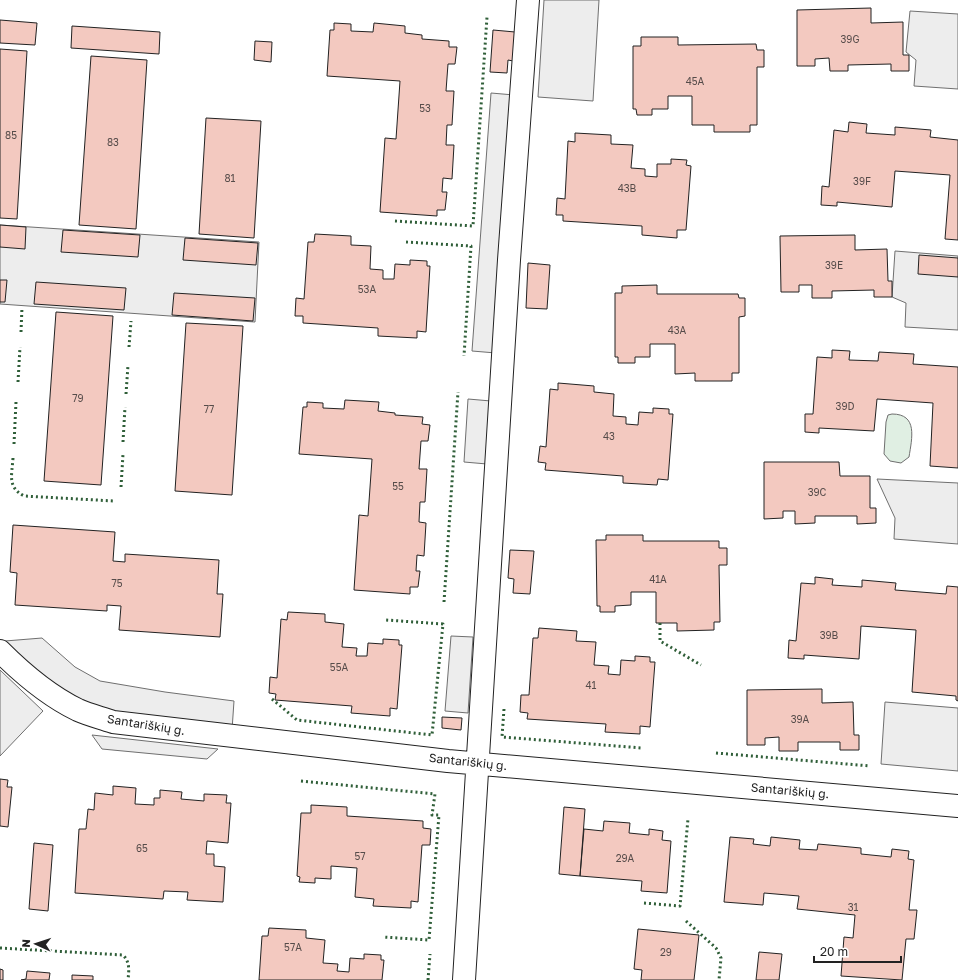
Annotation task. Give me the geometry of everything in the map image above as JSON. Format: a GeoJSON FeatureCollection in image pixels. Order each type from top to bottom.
{"type":"FeatureCollection","features":[{"type":"Feature","properties":{"kind":"street"},"geometry":{"type":"LineString","coordinates":[[464,980],[509,260],[528,0]]}},
{"type":"Feature","properties":{"kind":"street","name":"Santariškių g."},"geometry":{"type":"LineString","coordinates":[[0,651],[15,667],[53,696],[79,710],[113,722],[285,743],[478,764],[958,806]]}},
{"type":"Feature","properties":{"kind":"green space"},"geometry":{"type":"Polygon","coordinates":[[[888,415],[900,415],[906,418],[910,423],[911,428],[912,435],[909,457],[901,463],[890,461],[884,454],[886,422],[888,415]]]}},
{"type":"Feature","properties":{"kind":"shaded area"},"geometry":{"type":"Polygon","coordinates":[[[544,0],[599,0],[593,101],[538,97],[544,0]]]}},
{"type":"Feature","properties":{"kind":"shaded area"},"geometry":{"type":"Polygon","coordinates":[[[910,11],[958,14],[958,89],[914,86],[916,60],[906,52],[910,11]]]}},
{"type":"Feature","properties":{"kind":"shaded area"},"geometry":{"type":"Polygon","coordinates":[[[491,93],[514,95],[496,353],[472,351],[491,93]]]}},
{"type":"Feature","properties":{"kind":"shaded area"},"geometry":{"type":"Polygon","coordinates":[[[0,225],[259,242],[255,322],[0,304],[0,225]]]}},
{"type":"Feature","properties":{"kind":"shaded area"},"geometry":{"type":"Polygon","coordinates":[[[895,251],[958,256],[958,330],[905,327],[906,303],[892,297],[895,251]]]}},
{"type":"Feature","properties":{"kind":"shaded area"},"geometry":{"type":"Polygon","coordinates":[[[468,399],[491,401],[487,464],[464,462],[468,399]]]}},
{"type":"Feature","properties":{"kind":"shaded area"},"geometry":{"type":"Polygon","coordinates":[[[877,479],[958,483],[958,544],[894,539],[895,518],[877,479]]]}},
{"type":"Feature","properties":{"kind":"shaded area"},"geometry":{"type":"Polygon","coordinates":[[[451,636],[473,637],[468,713],[445,711],[451,636]]]}},
{"type":"Feature","properties":{"kind":"shaded area"},"geometry":{"type":"Polygon","coordinates":[[[42,638],[75,667],[100,681],[165,692],[234,701],[232,730],[89,708],[52,685],[5,641],[42,638]]]}},
{"type":"Feature","properties":{"kind":"shaded area"},"geometry":{"type":"Polygon","coordinates":[[[0,670],[43,711],[0,756],[0,670]]]}},
{"type":"Feature","properties":{"kind":"shaded area"},"geometry":{"type":"Polygon","coordinates":[[[885,702],[958,708],[958,771],[881,764],[885,702]]]}},
{"type":"Feature","properties":{"kind":"shaded area"},"geometry":{"type":"Polygon","coordinates":[[[92,735],[218,749],[207,759],[102,749],[92,735]]]}},
{"type":"Feature","properties":{"kind":"building"},"geometry":{"type":"Polygon","coordinates":[[[871,8],[871,23],[903,22],[903,55],[909,55],[909,71],[891,71],[891,64],[848,65],[848,71],[830,71],[829,58],[815,59],[815,66],[797,66],[797,10],[871,8]]]}},
{"type":"Feature","properties":{"kind":"building"},"geometry":{"type":"Polygon","coordinates":[[[0,20],[37,23],[35,45],[0,43],[0,20]]]}},
{"type":"Feature","properties":{"kind":"building"},"geometry":{"type":"Polygon","coordinates":[[[334,23],[351,24],[351,31],[373,32],[374,23],[405,26],[405,33],[422,35],[422,39],[449,41],[449,47],[457,47],[455,64],[448,64],[446,91],[454,91],[452,125],[447,125],[446,145],[454,145],[452,179],[443,178],[442,192],[447,192],[445,210],[437,210],[437,216],[380,212],[385,138],[396,139],[400,81],[327,76],[330,30],[334,30],[334,23]]]}},
{"type":"Feature","properties":{"kind":"building"},"geometry":{"type":"Polygon","coordinates":[[[72,26],[160,32],[159,54],[71,48],[72,26]]]}},
{"type":"Feature","properties":{"kind":"building"},"geometry":{"type":"Polygon","coordinates":[[[493,30],[515,32],[513,61],[508,60],[507,73],[490,72],[493,30]]]}},
{"type":"Feature","properties":{"kind":"building"},"geometry":{"type":"Polygon","coordinates":[[[641,37],[678,37],[678,45],[756,44],[757,50],[764,50],[764,67],[757,67],[757,125],[750,125],[750,132],[714,132],[714,125],[692,125],[692,96],[668,96],[668,109],[652,109],[652,115],[637,115],[636,109],[633,109],[633,46],[641,46],[641,37]]]}},
{"type":"Feature","properties":{"kind":"building"},"geometry":{"type":"Polygon","coordinates":[[[255,41],[272,42],[271,62],[254,60],[255,41]]]}},
{"type":"Feature","properties":{"kind":"building"},"geometry":{"type":"Polygon","coordinates":[[[0,49],[27,51],[17,219],[0,218],[0,49]]]}},
{"type":"Feature","properties":{"kind":"building"},"geometry":{"type":"Polygon","coordinates":[[[91,56],[147,60],[136,229],[79,225],[91,56]]]}},
{"type":"Feature","properties":{"kind":"building"},"geometry":{"type":"Polygon","coordinates":[[[206,118],[261,121],[254,238],[199,234],[206,118]]]}},
{"type":"Feature","properties":{"kind":"building"},"geometry":{"type":"Polygon","coordinates":[[[849,122],[867,124],[866,133],[895,135],[895,127],[931,130],[930,137],[958,140],[958,240],[945,239],[950,175],[895,171],[892,207],[837,202],[837,206],[821,205],[822,186],[829,187],[834,130],[848,132],[849,122]]]}},
{"type":"Feature","properties":{"kind":"building"},"geometry":{"type":"Polygon","coordinates":[[[575,133],[611,135],[611,144],[633,145],[631,168],[645,169],[645,176],[657,177],[657,164],[671,164],[671,159],[687,160],[686,165],[691,166],[686,230],[677,230],[677,238],[642,235],[642,226],[563,221],[563,215],[556,215],[557,198],[565,199],[568,141],[575,142],[575,133]]]}},
{"type":"Feature","properties":{"kind":"building"},"geometry":{"type":"Polygon","coordinates":[[[0,225],[26,227],[25,249],[0,247],[0,225]]]}},
{"type":"Feature","properties":{"kind":"building"},"geometry":{"type":"Polygon","coordinates":[[[63,230],[140,235],[138,257],[61,252],[63,230]]]}},
{"type":"Feature","properties":{"kind":"building"},"geometry":{"type":"Polygon","coordinates":[[[315,234],[351,236],[351,245],[371,246],[370,269],[383,270],[383,279],[394,279],[395,264],[410,265],[410,260],[427,261],[427,266],[430,266],[426,332],[417,331],[417,338],[378,336],[378,328],[303,323],[303,316],[295,316],[296,298],[304,299],[308,242],[314,242],[315,234]]]}},
{"type":"Feature","properties":{"kind":"building"},"geometry":{"type":"Polygon","coordinates":[[[855,235],[855,250],[887,249],[888,281],[892,281],[892,297],[874,297],[874,290],[832,291],[832,298],[812,298],[812,285],[799,285],[799,292],[781,292],[780,236],[855,235]]]}},
{"type":"Feature","properties":{"kind":"building"},"geometry":{"type":"Polygon","coordinates":[[[185,238],[258,243],[256,265],[183,260],[185,238]]]}},
{"type":"Feature","properties":{"kind":"building"},"geometry":{"type":"Polygon","coordinates":[[[919,255],[958,258],[958,277],[918,274],[919,255]]]}},
{"type":"Feature","properties":{"kind":"building"},"geometry":{"type":"Polygon","coordinates":[[[528,263],[550,265],[547,309],[526,308],[528,263]]]}},
{"type":"Feature","properties":{"kind":"building"},"geometry":{"type":"Polygon","coordinates":[[[0,280],[7,280],[5,302],[0,302],[0,280]]]}},
{"type":"Feature","properties":{"kind":"building"},"geometry":{"type":"Polygon","coordinates":[[[36,282],[126,288],[124,310],[34,304],[36,282]]]}},
{"type":"Feature","properties":{"kind":"building"},"geometry":{"type":"Polygon","coordinates":[[[657,285],[657,294],[738,294],[739,298],[745,298],[745,316],[739,317],[739,373],[732,373],[732,381],[695,381],[695,373],[675,374],[675,344],[650,344],[650,357],[635,357],[635,363],[618,363],[618,357],[615,357],[615,293],[622,293],[622,286],[657,285]]]}},
{"type":"Feature","properties":{"kind":"building"},"geometry":{"type":"Polygon","coordinates":[[[174,293],[255,298],[253,321],[172,315],[174,293]]]}},
{"type":"Feature","properties":{"kind":"building"},"geometry":{"type":"Polygon","coordinates":[[[56,312],[113,316],[101,485],[44,481],[56,312]]]}},
{"type":"Feature","properties":{"kind":"building"},"geometry":{"type":"Polygon","coordinates":[[[186,323],[243,326],[232,495],[175,491],[186,323]]]}},
{"type":"Feature","properties":{"kind":"building"},"geometry":{"type":"Polygon","coordinates":[[[832,350],[850,351],[849,360],[878,361],[879,352],[914,354],[913,364],[958,367],[958,468],[930,466],[933,403],[877,399],[874,431],[819,428],[819,433],[805,432],[805,414],[813,414],[817,357],[832,358],[832,350]]]}},
{"type":"Feature","properties":{"kind":"building"},"geometry":{"type":"Polygon","coordinates":[[[558,383],[594,386],[594,392],[614,394],[613,416],[626,417],[626,424],[638,425],[639,412],[653,413],[653,408],[669,409],[669,414],[673,414],[668,480],[658,479],[657,485],[623,483],[623,476],[545,470],[546,463],[538,462],[540,446],[546,447],[550,389],[558,390],[558,383]]]}},
{"type":"Feature","properties":{"kind":"building"},"geometry":{"type":"Polygon","coordinates":[[[345,400],[379,402],[378,411],[395,413],[395,415],[423,417],[422,424],[430,425],[428,441],[421,441],[419,469],[427,469],[425,502],[420,502],[419,522],[426,523],[424,556],[417,555],[416,571],[420,571],[418,587],[410,587],[410,594],[354,590],[359,515],[368,516],[372,459],[299,454],[303,407],[307,407],[307,402],[323,403],[323,408],[344,409],[345,400]]]}},
{"type":"Feature","properties":{"kind":"building"},"geometry":{"type":"Polygon","coordinates":[[[764,462],[839,462],[840,476],[870,476],[870,508],[876,508],[876,523],[857,524],[857,516],[815,516],[815,523],[795,524],[795,511],[783,511],[783,518],[764,519],[764,462]]]}},
{"type":"Feature","properties":{"kind":"building"},"geometry":{"type":"Polygon","coordinates":[[[13,525],[115,532],[113,561],[125,562],[125,554],[219,560],[217,594],[223,594],[220,637],[119,630],[121,606],[107,605],[107,611],[15,605],[17,573],[10,572],[13,525]]]}},
{"type":"Feature","properties":{"kind":"building"},"geometry":{"type":"Polygon","coordinates":[[[606,535],[643,535],[643,541],[719,541],[719,548],[727,548],[727,565],[719,565],[720,622],[714,622],[714,630],[677,631],[677,623],[656,623],[656,592],[631,592],[631,605],[615,606],[615,612],[600,612],[600,606],[597,606],[596,540],[606,540],[606,535]]]}},
{"type":"Feature","properties":{"kind":"building"},"geometry":{"type":"Polygon","coordinates":[[[510,550],[534,551],[530,594],[513,593],[514,579],[508,578],[510,550]]]}},
{"type":"Feature","properties":{"kind":"building"},"geometry":{"type":"Polygon","coordinates":[[[815,577],[833,579],[832,585],[862,587],[862,580],[896,583],[895,590],[946,594],[947,586],[958,587],[958,701],[956,700],[956,696],[912,692],[916,630],[861,626],[859,659],[804,655],[804,659],[788,658],[789,640],[796,641],[801,583],[815,584],[815,577]]]}},
{"type":"Feature","properties":{"kind":"building"},"geometry":{"type":"Polygon","coordinates":[[[288,612],[325,614],[325,622],[344,624],[342,647],[357,648],[356,656],[367,656],[368,643],[383,644],[383,639],[399,640],[399,645],[402,645],[397,709],[390,708],[390,716],[351,713],[352,706],[275,700],[276,694],[269,693],[270,677],[277,678],[281,619],[287,620],[288,612]]]}},
{"type":"Feature","properties":{"kind":"building"},"geometry":{"type":"Polygon","coordinates":[[[539,628],[577,631],[576,641],[596,642],[594,665],[609,666],[608,674],[620,675],[621,660],[635,661],[635,656],[650,657],[650,662],[655,662],[650,727],[640,726],[640,734],[605,732],[606,724],[527,719],[528,713],[520,712],[521,695],[529,695],[533,638],[538,638],[539,628]]]}},
{"type":"Feature","properties":{"kind":"building"},"geometry":{"type":"Polygon","coordinates":[[[822,689],[822,703],[853,702],[854,735],[859,735],[859,750],[840,750],[840,742],[798,742],[798,751],[779,751],[779,737],[765,738],[765,745],[747,745],[747,690],[822,689]]]}},
{"type":"Feature","properties":{"kind":"building"},"geometry":{"type":"Polygon","coordinates":[[[442,717],[462,718],[461,730],[442,728],[442,717]]]}},
{"type":"Feature","properties":{"kind":"building"},"geometry":{"type":"Polygon","coordinates":[[[0,779],[8,780],[7,787],[12,787],[8,827],[0,826],[0,779]]]}},
{"type":"Feature","properties":{"kind":"building"},"geometry":{"type":"Polygon","coordinates":[[[113,786],[136,788],[135,804],[154,805],[154,798],[160,798],[160,790],[182,792],[181,799],[204,801],[204,794],[227,795],[226,803],[231,803],[228,843],[207,841],[206,854],[214,854],[214,866],[225,867],[223,902],[187,900],[188,892],[164,891],[163,899],[75,893],[79,829],[86,829],[88,809],[94,810],[95,793],[113,795],[113,786]]]}},
{"type":"Feature","properties":{"kind":"building"},"geometry":{"type":"Polygon","coordinates":[[[311,805],[347,807],[347,816],[423,821],[423,828],[431,829],[430,845],[422,845],[418,902],[411,901],[411,908],[373,906],[374,899],[355,897],[357,868],[331,866],[331,879],[315,878],[315,883],[299,882],[300,877],[297,876],[301,813],[311,813],[311,805]]]}},
{"type":"Feature","properties":{"kind":"building"},"geometry":{"type":"Polygon","coordinates":[[[564,807],[585,809],[580,876],[559,874],[564,807]]]}},
{"type":"Feature","properties":{"kind":"building"},"geometry":{"type":"Polygon","coordinates":[[[604,821],[630,823],[629,833],[649,835],[649,829],[663,831],[662,840],[671,841],[667,893],[641,891],[642,881],[580,876],[584,829],[603,831],[604,821]]]}},
{"type":"Feature","properties":{"kind":"building"},"geometry":{"type":"Polygon","coordinates":[[[730,837],[754,839],[753,844],[770,846],[771,837],[800,840],[799,849],[817,850],[818,844],[861,848],[861,854],[891,857],[892,849],[909,851],[908,859],[914,860],[909,910],[917,910],[914,939],[906,939],[902,980],[841,976],[844,937],[853,938],[855,915],[797,909],[799,896],[764,893],[763,905],[724,902],[730,837]]]}},
{"type":"Feature","properties":{"kind":"building"},"geometry":{"type":"Polygon","coordinates":[[[34,843],[53,845],[48,911],[29,909],[34,843]]]}},
{"type":"Feature","properties":{"kind":"building"},"geometry":{"type":"Polygon","coordinates":[[[269,928],[306,930],[306,938],[325,940],[323,963],[338,964],[337,971],[349,972],[350,958],[364,959],[364,954],[381,955],[381,960],[384,960],[382,980],[259,980],[262,936],[268,936],[269,928]]]}},
{"type":"Feature","properties":{"kind":"building"},"geometry":{"type":"Polygon","coordinates":[[[638,929],[699,935],[694,980],[641,980],[642,970],[634,969],[638,929]]]}},
{"type":"Feature","properties":{"kind":"building"},"geometry":{"type":"Polygon","coordinates":[[[759,952],[782,954],[779,980],[756,980],[759,952]]]}},
{"type":"Feature","properties":{"kind":"building"},"geometry":{"type":"Polygon","coordinates":[[[0,969],[3,970],[3,980],[0,980],[0,969]]]}},
{"type":"Feature","properties":{"kind":"building"},"geometry":{"type":"Polygon","coordinates":[[[27,971],[50,973],[49,980],[21,980],[26,979],[27,971]]]}},
{"type":"Feature","properties":{"kind":"building"},"geometry":{"type":"Polygon","coordinates":[[[72,975],[93,976],[93,980],[72,980],[72,975]]]}},
{"type":"Feature","properties":{"kind":"hedge"},"geometry":{"type":"LineString","coordinates":[[395,221],[473,226],[487,17]]}},
{"type":"Feature","properties":{"kind":"hedge"},"geometry":{"type":"LineString","coordinates":[[406,242],[471,246],[464,356]]}},
{"type":"Feature","properties":{"kind":"hedge"},"geometry":{"type":"LineString","coordinates":[[21,332],[22,307]]}},
{"type":"Feature","properties":{"kind":"hedge"},"geometry":{"type":"LineString","coordinates":[[129,347],[131,321]]}},
{"type":"Feature","properties":{"kind":"hedge"},"geometry":{"type":"LineString","coordinates":[[18,382],[20,347]]}},
{"type":"Feature","properties":{"kind":"hedge"},"geometry":{"type":"LineString","coordinates":[[126,394],[128,365]]}},
{"type":"Feature","properties":{"kind":"hedge"},"geometry":{"type":"LineString","coordinates":[[444,602],[458,392]]}},
{"type":"Feature","properties":{"kind":"hedge"},"geometry":{"type":"LineString","coordinates":[[14,444],[16,402]]}},
{"type":"Feature","properties":{"kind":"hedge"},"geometry":{"type":"LineString","coordinates":[[123,442],[125,407]]}},
{"type":"Feature","properties":{"kind":"hedge"},"geometry":{"type":"LineString","coordinates":[[121,487],[123,454]]}},
{"type":"Feature","properties":{"kind":"hedge"},"geometry":{"type":"LineString","coordinates":[[13,458],[13,485],[15,489],[24,496],[114,501]]}},
{"type":"Feature","properties":{"kind":"hedge"},"geometry":{"type":"LineString","coordinates":[[272,699],[297,720],[432,735],[443,624],[386,620]]}},
{"type":"Feature","properties":{"kind":"hedge"},"geometry":{"type":"LineString","coordinates":[[660,623],[660,641],[701,665]]}},
{"type":"Feature","properties":{"kind":"hedge"},"geometry":{"type":"LineString","coordinates":[[504,709],[502,737],[642,748]]}},
{"type":"Feature","properties":{"kind":"hedge"},"geometry":{"type":"LineString","coordinates":[[716,753],[870,766]]}},
{"type":"Feature","properties":{"kind":"hedge"},"geometry":{"type":"LineString","coordinates":[[301,781],[435,794],[432,815],[439,815],[429,940],[383,937]]}},
{"type":"Feature","properties":{"kind":"hedge"},"geometry":{"type":"LineString","coordinates":[[644,903],[680,906],[688,819]]}},
{"type":"Feature","properties":{"kind":"hedge"},"geometry":{"type":"LineString","coordinates":[[686,921],[716,948],[721,958],[719,980]]}},
{"type":"Feature","properties":{"kind":"hedge"},"geometry":{"type":"LineString","coordinates":[[0,948],[123,955],[128,963],[128,980]]}},
{"type":"Feature","properties":{"kind":"hedge"},"geometry":{"type":"LineString","coordinates":[[428,980],[430,954]]}}]}
